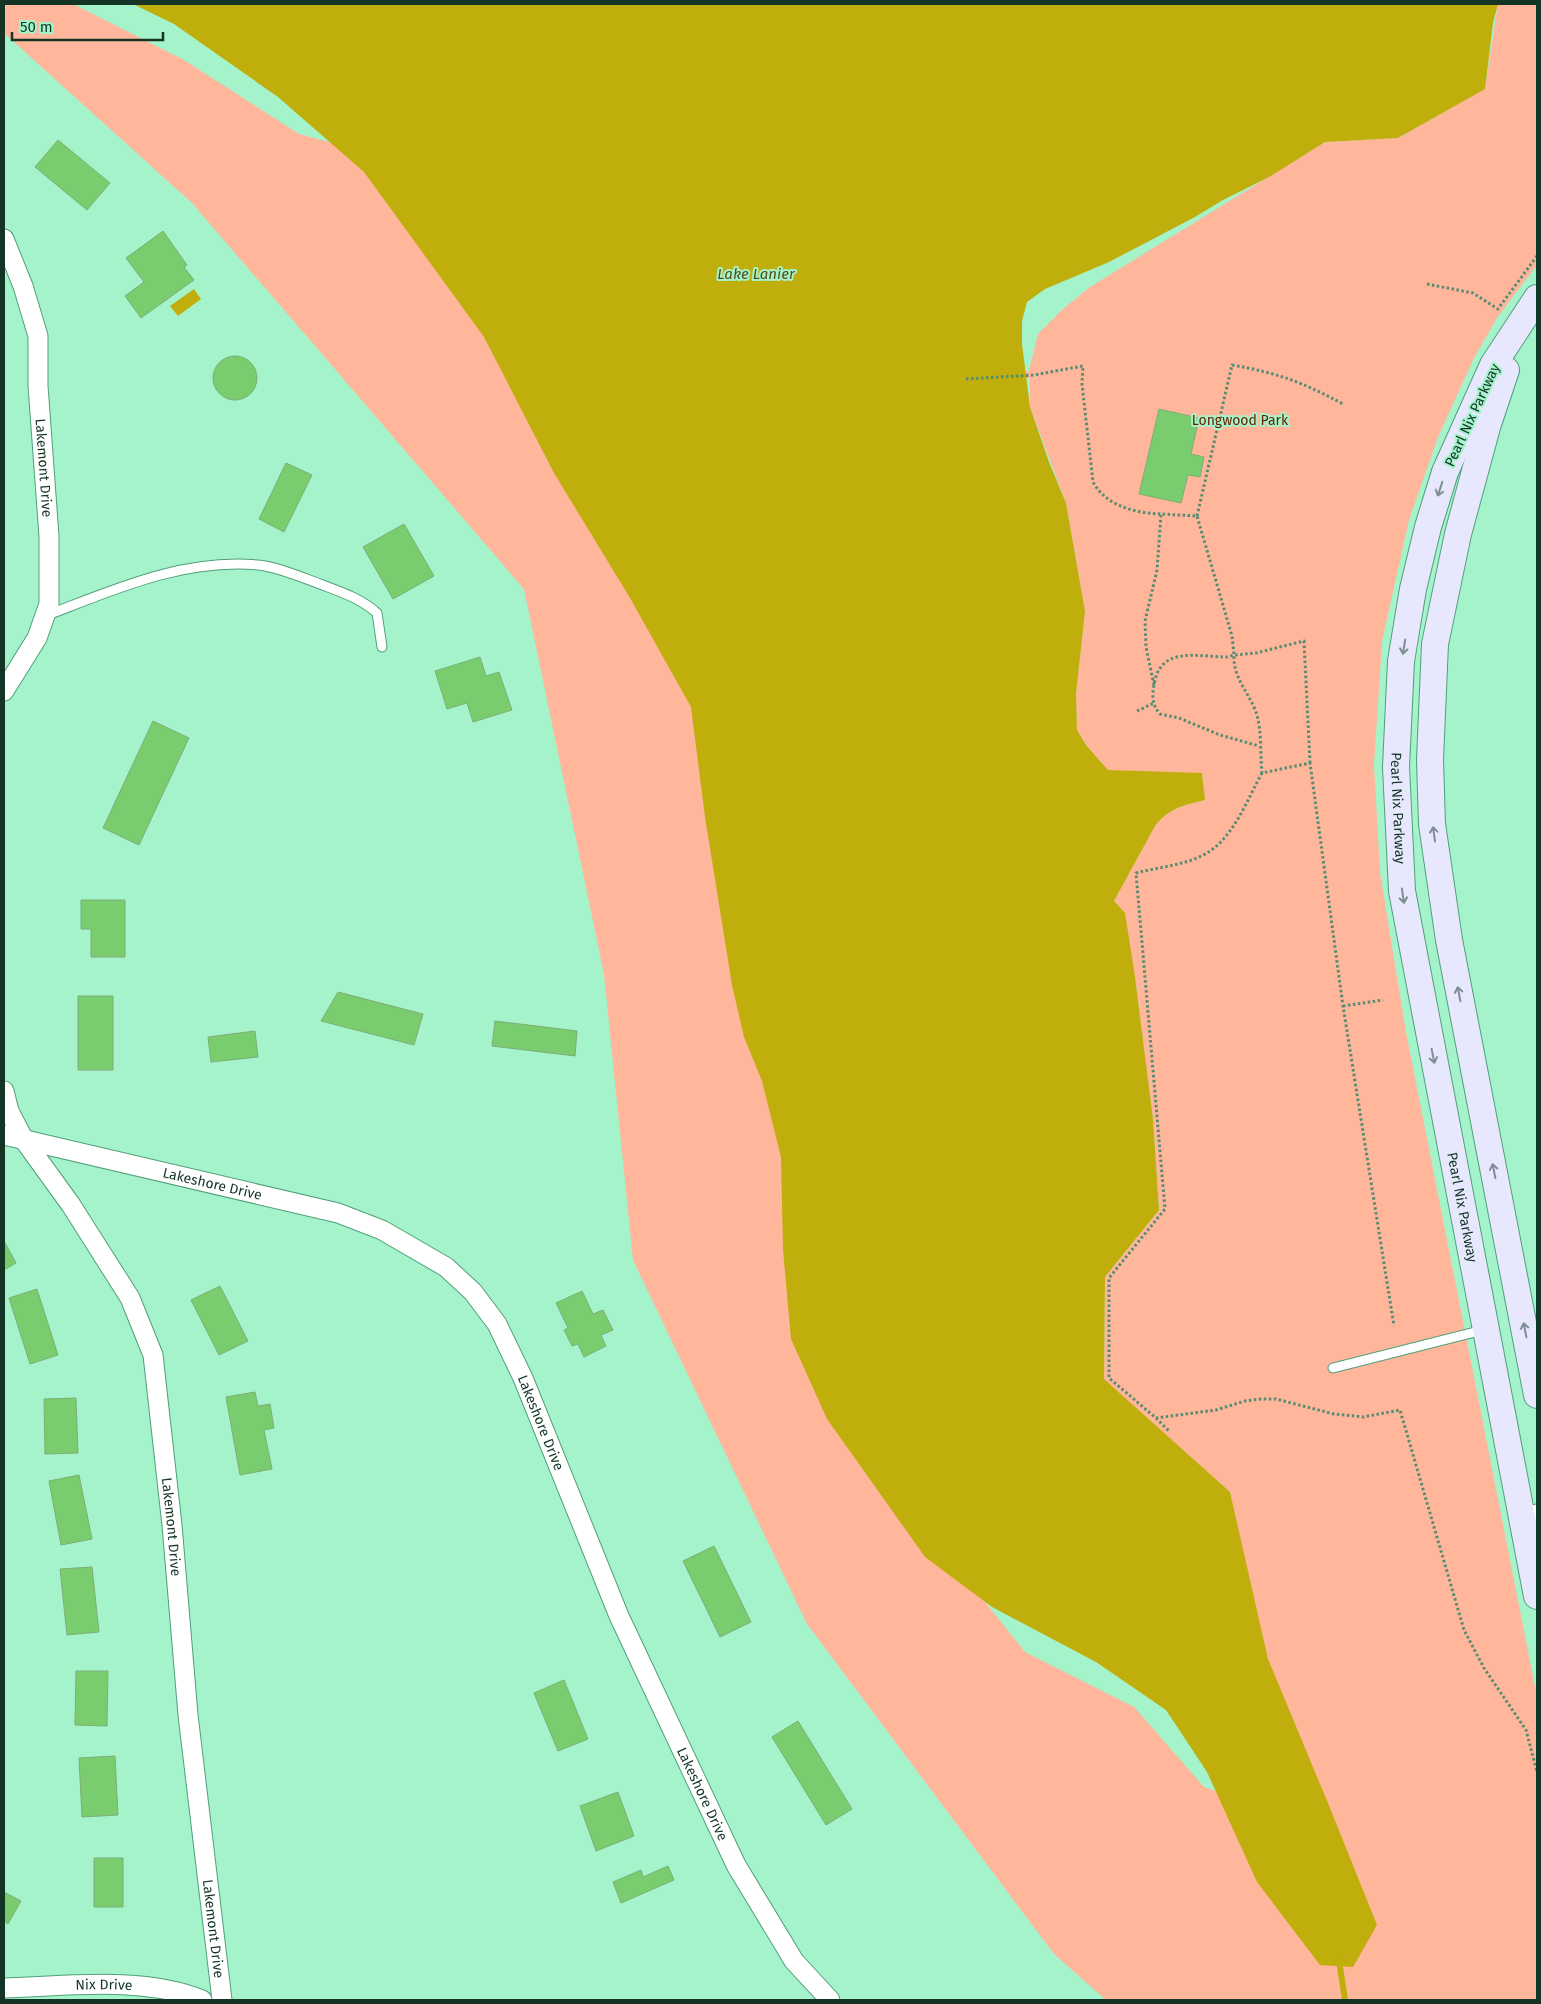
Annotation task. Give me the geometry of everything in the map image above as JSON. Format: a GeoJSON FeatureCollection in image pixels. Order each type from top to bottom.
{"type":"FeatureCollection","features":[{"type":"Feature","properties":{"kind":"street","name":"Lakemont Drive"},"geometry":{"type":"LineString","coordinates":[[4,239],[23,286],[38,336],[38,386],[49,536],[49,604],[37,638],[4,691]]}},
{"type":"Feature","properties":{"kind":"street"},"geometry":{"type":"LineString","coordinates":[[1522,319],[1537,298]]}},
{"type":"Feature","properties":{"kind":"street","name":"Pearl Nix Parkway"},"geometry":{"type":"LineString","coordinates":[[1522,319],[1493,365],[1445,472],[1428,527],[1413,589],[1398,698],[1396,767],[1402,892],[1485,1329],[1530,1517],[1537,1596]]}},
{"type":"Feature","properties":{"kind":"street","name":"Pearl Nix Parkway"},"geometry":{"type":"LineString","coordinates":[[1522,319],[1487,427],[1461,525],[1437,635],[1431,698],[1430,760],[1432,824],[1449,940],[1537,1395]]}},
{"type":"Feature","properties":{"kind":"street","name":"Lakemont Drive"},"geometry":{"type":"LineString","coordinates":[[4,1091],[9,1111],[24,1140],[71,1205],[130,1298],[153,1355],[172,1525],[188,1715],[222,2000]]}},
{"type":"Feature","properties":{"kind":"street","name":"Lakeshore Drive"},"geometry":{"type":"LineString","coordinates":[[4,1135],[338,1213],[382,1230],[416,1248],[446,1267],[473,1292],[497,1324],[523,1378],[619,1616],[736,1865],[794,1961],[830,2000]]}},
{"type":"Feature","properties":{"kind":"street","name":"Nix Drive"},"geometry":{"type":"LineString","coordinates":[[4,1988],[110,1985],[155,1988],[202,2000]]}},
{"type":"Feature","properties":{"kind":"lane"},"geometry":{"type":"LineString","coordinates":[[44,616],[119,588],[194,566],[259,565],[310,580],[362,600],[377,613],[382,647]]}},
{"type":"Feature","properties":{"kind":"lane"},"geometry":{"type":"LineString","coordinates":[[1333,1368],[1485,1329]]}},
{"type":"Feature","properties":{"kind":"path"},"geometry":{"type":"LineString","coordinates":[[1428,284],[1473,293],[1498,309],[1537,256]]}},
{"type":"Feature","properties":{"kind":"path"},"geometry":{"type":"LineString","coordinates":[[1170,1431],[1109,1378],[1109,1278],[1165,1209],[1136,873],[1190,861],[1208,852],[1228,833],[1262,773],[1255,710],[1238,680],[1232,636],[1197,516],[1232,365],[1271,372],[1303,383],[1343,404]]}},
{"type":"Feature","properties":{"kind":"path"},"geometry":{"type":"LineString","coordinates":[[966,379],[1034,375],[1083,366],[1082,384],[1093,482],[1099,492],[1107,500],[1138,512],[1197,516]]}},
{"type":"Feature","properties":{"kind":"path"},"geometry":{"type":"LineString","coordinates":[[1161,514],[1158,570],[1145,621],[1146,647],[1154,685],[1154,703],[1160,714],[1179,718],[1220,735],[1260,746]]}},
{"type":"Feature","properties":{"kind":"path"},"geometry":{"type":"LineString","coordinates":[[1154,685],[1163,664],[1177,656],[1227,657],[1256,653],[1304,641],[1310,763],[1343,1006],[1394,1326]]}},
{"type":"Feature","properties":{"kind":"path"},"geometry":{"type":"LineString","coordinates":[[1137,710],[1154,703]]}},
{"type":"Feature","properties":{"kind":"path"},"geometry":{"type":"LineString","coordinates":[[1262,773],[1310,763]]}},
{"type":"Feature","properties":{"kind":"path"},"geometry":{"type":"LineString","coordinates":[[1343,1006],[1383,1000]]}},
{"type":"Feature","properties":{"kind":"path"},"geometry":{"type":"LineString","coordinates":[[1156,1418],[1216,1410],[1245,1401],[1261,1399],[1276,1399],[1334,1414],[1363,1416],[1400,1410],[1464,1630],[1484,1668],[1526,1730],[1537,1772]]}},
{"type":"Feature","properties":{"kind":"green space","name":"Longwood Park"},"geometry":{"type":"Polygon","coordinates":[[[4,4],[73,4],[184,60],[299,134],[408,163],[650,561],[736,805],[881,1472],[1025,1652],[1134,1707],[1204,1787],[1299,1819],[1230,1492],[1104,1380],[1105,1277],[1159,1210],[1153,1119],[1135,977],[1114,901],[1160,820],[1177,808],[1205,800],[1202,774],[1108,770],[1086,745],[1077,730],[1076,694],[1085,611],[1066,503],[1030,407],[1030,378],[968,382],[967,375],[1029,371],[1038,334],[1063,309],[1090,287],[1325,142],[1398,138],[1485,89],[1498,4],[1537,4],[1537,265],[1497,318],[1474,358],[1438,437],[1409,520],[1382,641],[1374,765],[1380,873],[1406,1032],[1537,1697],[1537,2000],[1106,2000],[1054,1954],[807,1624],[633,1260],[604,974],[524,589],[192,203],[4,33],[4,4]]]}},
{"type":"Feature","properties":{"kind":"water","name":"Lake Lanier"},"geometry":{"type":"Polygon","coordinates":[[[133,4],[1498,4],[1493,23],[1485,89],[1398,138],[1325,142],[1269,177],[1223,200],[1195,217],[1109,262],[1045,289],[1027,302],[1022,321],[1022,344],[1030,407],[1049,462],[1066,503],[1085,611],[1076,694],[1077,730],[1086,745],[1108,770],[1202,773],[1205,800],[1177,808],[1160,820],[1114,901],[1125,913],[1135,977],[1153,1119],[1159,1210],[1105,1277],[1104,1379],[1230,1492],[1268,1659],[1377,1925],[1353,1967],[1320,1965],[1257,1882],[1207,1772],[1166,1710],[1096,1662],[992,1607],[925,1557],[827,1419],[791,1339],[783,1249],[781,1157],[762,1081],[744,1037],[732,985],[705,817],[691,707],[630,598],[554,473],[484,337],[364,172],[278,97],[174,24],[133,4]]]}},
{"type":"Feature","properties":{"kind":"water"},"geometry":{"type":"Polygon","coordinates":[[[194,289],[201,299],[178,316],[170,306],[194,289]]]}},
{"type":"Feature","properties":{"kind":"building"},"geometry":{"type":"Polygon","coordinates":[[[58,140],[110,183],[87,210],[35,167],[58,140]]]}},
{"type":"Feature","properties":{"kind":"building"},"geometry":{"type":"Polygon","coordinates":[[[163,231],[187,265],[184,267],[194,280],[141,318],[125,296],[144,282],[126,258],[163,231]]]}},
{"type":"Feature","properties":{"kind":"building"},"geometry":{"type":"Polygon","coordinates":[[[231,356],[239,356],[251,362],[257,378],[251,394],[239,400],[231,400],[219,394],[213,382],[213,374],[219,362],[231,356]]]}},
{"type":"Feature","properties":{"kind":"building"},"geometry":{"type":"Polygon","coordinates":[[[1159,409],[1199,418],[1191,454],[1204,457],[1200,477],[1188,475],[1181,503],[1139,494],[1159,409]]]}},
{"type":"Feature","properties":{"kind":"building"},"geometry":{"type":"Polygon","coordinates":[[[286,463],[312,475],[284,532],[259,519],[286,463]]]}},
{"type":"Feature","properties":{"kind":"building"},"geometry":{"type":"Polygon","coordinates":[[[404,524],[434,576],[393,599],[363,547],[404,524]]]}},
{"type":"Feature","properties":{"kind":"building"},"geometry":{"type":"Polygon","coordinates":[[[480,657],[486,676],[499,672],[512,710],[473,722],[467,703],[447,709],[435,671],[480,657]]]}},
{"type":"Feature","properties":{"kind":"building"},"geometry":{"type":"Polygon","coordinates":[[[153,721],[189,738],[139,845],[103,828],[153,721]]]}},
{"type":"Feature","properties":{"kind":"building"},"geometry":{"type":"Polygon","coordinates":[[[81,900],[125,900],[125,957],[91,957],[91,929],[81,929],[81,900]]]}},
{"type":"Feature","properties":{"kind":"building"},"geometry":{"type":"Polygon","coordinates":[[[338,992],[423,1014],[414,1045],[321,1021],[338,992]]]}},
{"type":"Feature","properties":{"kind":"building"},"geometry":{"type":"Polygon","coordinates":[[[78,996],[113,996],[113,1070],[78,1070],[78,996]]]}},
{"type":"Feature","properties":{"kind":"building"},"geometry":{"type":"Polygon","coordinates":[[[495,1021],[577,1031],[575,1056],[492,1046],[495,1021]]]}},
{"type":"Feature","properties":{"kind":"building"},"geometry":{"type":"Polygon","coordinates":[[[255,1031],[258,1057],[211,1062],[208,1037],[255,1031]]]}},
{"type":"Feature","properties":{"kind":"building"},"geometry":{"type":"Polygon","coordinates":[[[4,1241],[16,1263],[4,1270],[4,1241]]]}},
{"type":"Feature","properties":{"kind":"building"},"geometry":{"type":"Polygon","coordinates":[[[220,1286],[248,1341],[219,1355],[191,1300],[220,1286]]]}},
{"type":"Feature","properties":{"kind":"building"},"geometry":{"type":"Polygon","coordinates":[[[37,1289],[58,1355],[30,1364],[9,1298],[37,1289]]]}},
{"type":"Feature","properties":{"kind":"building"},"geometry":{"type":"Polygon","coordinates":[[[582,1291],[593,1314],[603,1310],[613,1330],[601,1335],[606,1346],[584,1357],[578,1344],[572,1346],[564,1330],[568,1328],[556,1303],[582,1291]]]}},
{"type":"Feature","properties":{"kind":"building"},"geometry":{"type":"Polygon","coordinates":[[[255,1392],[258,1406],[270,1404],[274,1428],[264,1430],[272,1469],[240,1475],[226,1397],[255,1392]]]}},
{"type":"Feature","properties":{"kind":"building"},"geometry":{"type":"Polygon","coordinates":[[[76,1398],[78,1453],[45,1454],[44,1399],[76,1398]]]}},
{"type":"Feature","properties":{"kind":"building"},"geometry":{"type":"Polygon","coordinates":[[[79,1475],[92,1539],[61,1545],[49,1481],[79,1475]]]}},
{"type":"Feature","properties":{"kind":"building"},"geometry":{"type":"Polygon","coordinates":[[[714,1546],[751,1622],[720,1637],[683,1561],[714,1546]]]}},
{"type":"Feature","properties":{"kind":"building"},"geometry":{"type":"Polygon","coordinates":[[[92,1567],[99,1632],[67,1635],[60,1569],[92,1567]]]}},
{"type":"Feature","properties":{"kind":"building"},"geometry":{"type":"Polygon","coordinates":[[[76,1671],[108,1671],[107,1726],[75,1725],[76,1671]]]}},
{"type":"Feature","properties":{"kind":"building"},"geometry":{"type":"Polygon","coordinates":[[[564,1680],[588,1739],[558,1751],[534,1693],[564,1680]]]}},
{"type":"Feature","properties":{"kind":"building"},"geometry":{"type":"Polygon","coordinates":[[[798,1721],[852,1809],[826,1825],[772,1737],[798,1721]]]}},
{"type":"Feature","properties":{"kind":"building"},"geometry":{"type":"Polygon","coordinates":[[[115,1756],[118,1815],[82,1817],[79,1758],[115,1756]]]}},
{"type":"Feature","properties":{"kind":"building"},"geometry":{"type":"Polygon","coordinates":[[[618,1792],[634,1836],[596,1851],[580,1806],[618,1792]]]}},
{"type":"Feature","properties":{"kind":"building"},"geometry":{"type":"Polygon","coordinates":[[[94,1858],[123,1858],[123,1907],[94,1907],[94,1858]]]}},
{"type":"Feature","properties":{"kind":"building"},"geometry":{"type":"Polygon","coordinates":[[[668,1866],[674,1880],[621,1903],[613,1882],[641,1870],[643,1877],[668,1866]]]}},
{"type":"Feature","properties":{"kind":"building"},"geometry":{"type":"Polygon","coordinates":[[[4,1892],[21,1901],[8,1924],[4,1921],[4,1892]]]}},
{"type":"Feature","properties":{"kind":"waterway"},"geometry":{"type":"LineString","coordinates":[[1339,1960],[1345,2000]]}}]}
